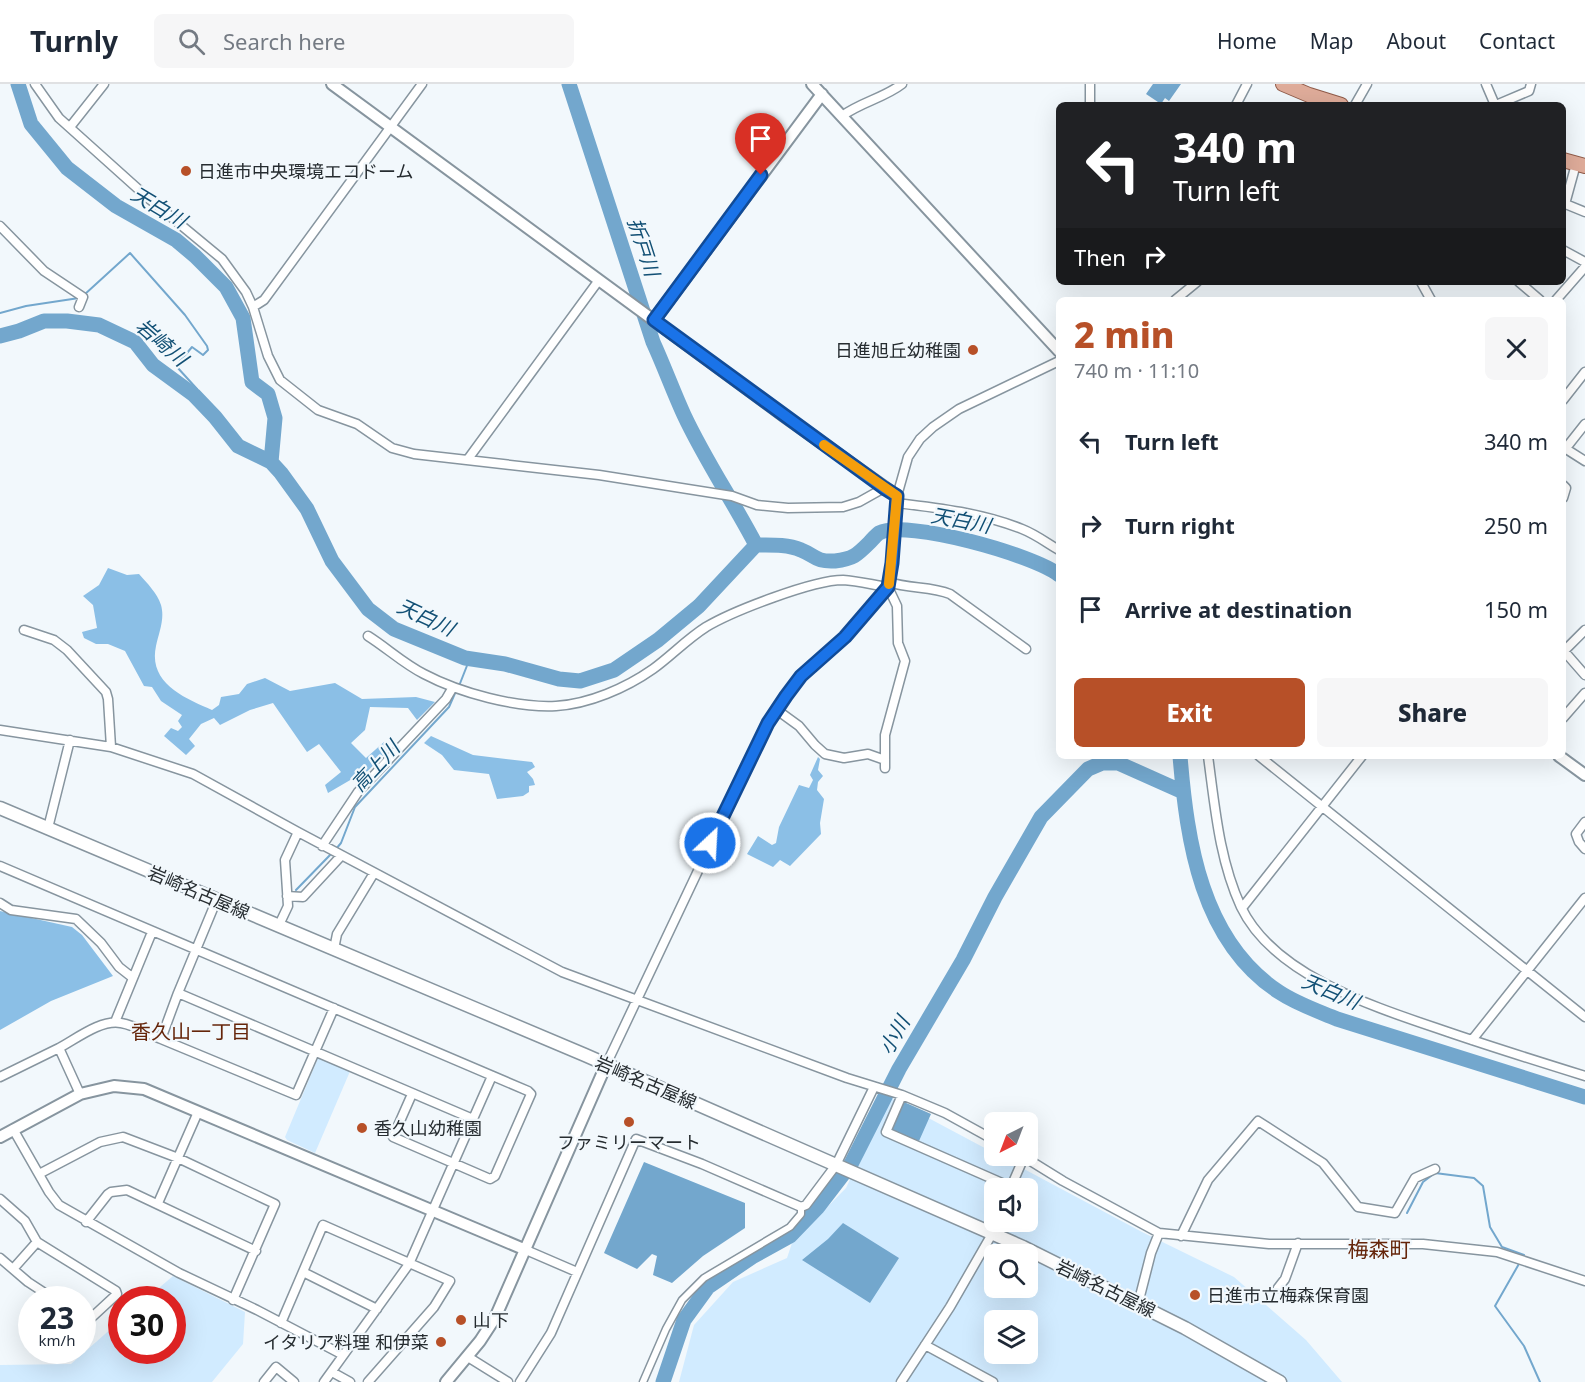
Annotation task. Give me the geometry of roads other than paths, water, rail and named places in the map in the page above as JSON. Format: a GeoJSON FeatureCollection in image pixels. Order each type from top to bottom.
{"type":"FeatureCollection","features":[{"type":"Feature","properties":{"kind":"main road"},"geometry":{"type":"LineString","coordinates":[[1283,84],[1331,102]]}},
{"type":"Feature","properties":{"kind":"main road","name":"岩崎名古屋線"},"geometry":{"type":"LineString","coordinates":[[0,807],[606,1065],[992,1234],[1138,1304],[1280,1382]]}},
{"type":"Feature","properties":{"kind":"street"},"geometry":{"type":"LineString","coordinates":[[35,84],[59,118],[222,260],[246,292],[253,307],[262,340],[280,380],[318,410],[357,424],[392,448],[414,454],[599,476],[732,496],[758,505],[788,508],[843,507],[859,502],[884,488]]}},
{"type":"Feature","properties":{"kind":"street"},"geometry":{"type":"LineString","coordinates":[[70,127],[104,84]]}},
{"type":"Feature","properties":{"kind":"street"},"geometry":{"type":"LineString","coordinates":[[332,84],[897,499],[1000,521],[1024,530],[1056,548]]}},
{"type":"Feature","properties":{"kind":"street"},"geometry":{"type":"LineString","coordinates":[[253,307],[264,300],[422,84]]}},
{"type":"Feature","properties":{"kind":"street"},"geometry":{"type":"LineString","coordinates":[[812,84],[1056,348]]}},
{"type":"Feature","properties":{"kind":"street"},"geometry":{"type":"LineString","coordinates":[[842,116],[854,107],[890,93],[902,84]]}},
{"type":"Feature","properties":{"kind":"street"},"geometry":{"type":"LineString","coordinates":[[1090,84],[1090,102]]}},
{"type":"Feature","properties":{"kind":"street"},"geometry":{"type":"LineString","coordinates":[[1238,102],[1247,84]]}},
{"type":"Feature","properties":{"kind":"street"},"geometry":{"type":"LineString","coordinates":[[1357,102],[1366,84]]}},
{"type":"Feature","properties":{"kind":"street"},"geometry":{"type":"LineString","coordinates":[[1486,84],[1494,102]]}},
{"type":"Feature","properties":{"kind":"street"},"geometry":{"type":"LineString","coordinates":[[1502,102],[1528,91],[1531,84]]}},
{"type":"Feature","properties":{"kind":"street"},"geometry":{"type":"LineString","coordinates":[[654,320],[822,94]]}},
{"type":"Feature","properties":{"kind":"street"},"geometry":{"type":"LineString","coordinates":[[1566,196],[1575,163]]}},
{"type":"Feature","properties":{"kind":"street"},"geometry":{"type":"LineString","coordinates":[[1566,204],[1585,212]]}},
{"type":"Feature","properties":{"kind":"street"},"geometry":{"type":"LineString","coordinates":[[0,226],[44,271],[83,297],[79,307]]}},
{"type":"Feature","properties":{"kind":"street"},"geometry":{"type":"LineString","coordinates":[[1566,252],[1585,262]]}},
{"type":"Feature","properties":{"kind":"street"},"geometry":{"type":"LineString","coordinates":[[1559,297],[1585,267]]}},
{"type":"Feature","properties":{"kind":"street"},"geometry":{"type":"LineString","coordinates":[[468,459],[599,280]]}},
{"type":"Feature","properties":{"kind":"street"},"geometry":{"type":"LineString","coordinates":[[1179,297],[1193,285]]}},
{"type":"Feature","properties":{"kind":"street"},"geometry":{"type":"LineString","coordinates":[[1522,285],[1536,297]]}},
{"type":"Feature","properties":{"kind":"street"},"geometry":{"type":"LineString","coordinates":[[777,710],[799,726],[825,754],[844,758],[868,754],[885,764],[885,735],[905,661],[898,643],[897,606],[889,585],[897,499],[908,457],[927,432],[958,409],[1056,362]]}},
{"type":"Feature","properties":{"kind":"street"},"geometry":{"type":"LineString","coordinates":[[1566,396],[1585,372]]}},
{"type":"Feature","properties":{"kind":"street"},"geometry":{"type":"LineString","coordinates":[[1566,445],[1585,424]]}},
{"type":"Feature","properties":{"kind":"street"},"geometry":{"type":"LineString","coordinates":[[1566,448],[1585,461]]}},
{"type":"Feature","properties":{"kind":"street"},"geometry":{"type":"LineString","coordinates":[[368,636],[422,674],[457,688],[508,701],[556,706],[603,695],[634,680],[652,669],[704,628],[719,620],[769,600],[844,580],[898,585],[950,594],[1026,649]]}},
{"type":"Feature","properties":{"kind":"street"},"geometry":{"type":"LineString","coordinates":[[446,1382],[468,1357],[495,1318],[606,1065],[768,723],[801,676],[845,637],[889,585]]}},
{"type":"Feature","properties":{"kind":"street"},"geometry":{"type":"LineString","coordinates":[[24,630],[54,640],[67,650],[106,692],[111,747]]}},
{"type":"Feature","properties":{"kind":"street"},"geometry":{"type":"LineString","coordinates":[[1566,649],[1585,630]]}},
{"type":"Feature","properties":{"kind":"street"},"geometry":{"type":"LineString","coordinates":[[1566,655],[1585,675]]}},
{"type":"Feature","properties":{"kind":"street"},"geometry":{"type":"LineString","coordinates":[[287,896],[303,897],[333,851],[358,792],[457,688]]}},
{"type":"Feature","properties":{"kind":"street"},"geometry":{"type":"LineString","coordinates":[[1566,714],[1585,693]]}},
{"type":"Feature","properties":{"kind":"street"},"geometry":{"type":"LineString","coordinates":[[0,729],[111,747],[193,774],[561,972],[898,1094],[945,1113],[984,1134]]}},
{"type":"Feature","properties":{"kind":"street"},"geometry":{"type":"LineString","coordinates":[[48,828],[70,740]]}},
{"type":"Feature","properties":{"kind":"street"},"geometry":{"type":"LineString","coordinates":[[1208,759],[1216,820],[1227,870],[1242,908],[1271,947],[1296,966],[1354,998],[1585,1076]]}},
{"type":"Feature","properties":{"kind":"street"},"geometry":{"type":"LineString","coordinates":[[1264,759],[1585,1017]]}},
{"type":"Feature","properties":{"kind":"street"},"geometry":{"type":"LineString","coordinates":[[1242,908],[1360,759]]}},
{"type":"Feature","properties":{"kind":"street"},"geometry":{"type":"LineString","coordinates":[[1562,759],[1585,776]]}},
{"type":"Feature","properties":{"kind":"street"},"geometry":{"type":"LineString","coordinates":[[1585,822],[1576,834],[1579,843],[1585,849]]}},
{"type":"Feature","properties":{"kind":"street"},"geometry":{"type":"LineString","coordinates":[[279,925],[288,906],[285,861],[298,832]]}},
{"type":"Feature","properties":{"kind":"street"},"geometry":{"type":"LineString","coordinates":[[0,866],[531,1094],[494,1178],[490,1179],[393,1137],[412,1094]]}},
{"type":"Feature","properties":{"kind":"street"},"geometry":{"type":"LineString","coordinates":[[334,949],[337,934],[374,873]]}},
{"type":"Feature","properties":{"kind":"street"},"geometry":{"type":"LineString","coordinates":[[1473,1040],[1585,898]]}},
{"type":"Feature","properties":{"kind":"street"},"geometry":{"type":"LineString","coordinates":[[161,1039],[217,899]]}},
{"type":"Feature","properties":{"kind":"street"},"geometry":{"type":"LineString","coordinates":[[0,903],[11,910],[76,919],[101,943],[119,967],[133,978]]}},
{"type":"Feature","properties":{"kind":"street"},"geometry":{"type":"LineString","coordinates":[[115,1022],[152,932]]}},
{"type":"Feature","properties":{"kind":"street"},"geometry":{"type":"LineString","coordinates":[[178,993],[473,1119]]}},
{"type":"Feature","properties":{"kind":"street"},"geometry":{"type":"LineString","coordinates":[[0,1077],[102,1025],[115,1022],[124,1023],[296,1095],[334,1008]]}},
{"type":"Feature","properties":{"kind":"street"},"geometry":{"type":"LineString","coordinates":[[59,1048],[80,1094]]}},
{"type":"Feature","properties":{"kind":"street"},"geometry":{"type":"LineString","coordinates":[[324,1382],[409,1264],[492,1076]]}},
{"type":"Feature","properties":{"kind":"street"},"geometry":{"type":"LineString","coordinates":[[0,1137],[80,1094],[114,1086],[136,1087],[577,1272]]}},
{"type":"Feature","properties":{"kind":"street"},"geometry":{"type":"LineString","coordinates":[[801,1208],[839,1166],[877,1087]]}},
{"type":"Feature","properties":{"kind":"street"},"geometry":{"type":"LineString","coordinates":[[898,1094],[886,1132],[1011,1187],[1018,1166]]}},
{"type":"Feature","properties":{"kind":"street"},"geometry":{"type":"LineString","coordinates":[[158,1203],[198,1112]]}},
{"type":"Feature","properties":{"kind":"street"},"geometry":{"type":"LineString","coordinates":[[1180,1236],[1208,1180],[1258,1121],[1323,1164],[1358,1207],[1395,1213],[1415,1178],[1435,1169]]}},
{"type":"Feature","properties":{"kind":"street"},"geometry":{"type":"LineString","coordinates":[[13,1129],[55,1201],[86,1222],[179,1273],[343,1355]]}},
{"type":"Feature","properties":{"kind":"street"},"geometry":{"type":"LineString","coordinates":[[39,1174],[100,1142],[123,1137],[178,1158],[275,1204],[233,1300]]}},
{"type":"Feature","properties":{"kind":"street"},"geometry":{"type":"LineString","coordinates":[[520,1382],[551,1333],[636,1139],[702,1164],[801,1208]]}},
{"type":"Feature","properties":{"kind":"street"},"geometry":{"type":"LineString","coordinates":[[1038,1166],[1159,1233],[1269,1244],[1423,1244],[1497,1252],[1585,1281]]}},
{"type":"Feature","properties":{"kind":"street"},"geometry":{"type":"LineString","coordinates":[[86,1222],[101,1201],[111,1192],[127,1190],[256,1251]]}},
{"type":"Feature","properties":{"kind":"street"},"geometry":{"type":"LineString","coordinates":[[0,1199],[25,1221],[37,1242],[116,1291],[117,1294],[96,1314]]}},
{"type":"Feature","properties":{"kind":"street"},"geometry":{"type":"LineString","coordinates":[[643,1382],[666,1329],[682,1300],[704,1278],[790,1227],[801,1214],[801,1208]]}},
{"type":"Feature","properties":{"kind":"street"},"geometry":{"type":"LineString","coordinates":[[281,1323],[323,1225],[450,1281],[435,1308],[368,1382]]}},
{"type":"Feature","properties":{"kind":"street"},"geometry":{"type":"LineString","coordinates":[[1138,1304],[1151,1253],[1159,1233]]}},
{"type":"Feature","properties":{"kind":"street"},"geometry":{"type":"LineString","coordinates":[[901,1382],[950,1307],[992,1234]]}},
{"type":"Feature","properties":{"kind":"street"},"geometry":{"type":"LineString","coordinates":[[13,1269],[37,1242]]}},
{"type":"Feature","properties":{"kind":"street"},"geometry":{"type":"LineString","coordinates":[[1278,1288],[1285,1279],[1298,1243]]}},
{"type":"Feature","properties":{"kind":"street"},"geometry":{"type":"LineString","coordinates":[[0,1258],[34,1286]]}},
{"type":"Feature","properties":{"kind":"street"},"geometry":{"type":"LineString","coordinates":[[303,1272],[376,1309]]}},
{"type":"Feature","properties":{"kind":"street"},"geometry":{"type":"LineString","coordinates":[[925,1345],[993,1382]]}},
{"type":"Feature","properties":{"kind":"street"},"geometry":{"type":"LineString","coordinates":[[468,1357],[508,1382]]}},
{"type":"Feature","properties":{"kind":"street"},"geometry":{"type":"LineString","coordinates":[[264,1382],[276,1367],[294,1382]]}},
{"type":"Feature","properties":{"kind":"street"},"geometry":{"type":"LineString","coordinates":[[332,1372],[350,1382]]}},
{"type":"Feature","properties":{"kind":"waterway","name":"天白川"},"geometry":{"type":"LineString","coordinates":[[18,84],[31,124],[67,168],[116,206],[176,240],[226,287],[243,318],[252,382],[268,394],[275,418],[271,462]]}},
{"type":"Feature","properties":{"kind":"waterway","name":"折戸川"},"geometry":{"type":"LineString","coordinates":[[569,84],[653,342],[692,432],[756,545]]}},
{"type":"Feature","properties":{"kind":"waterway","name":"岩崎川"},"geometry":{"type":"LineString","coordinates":[[84,295],[130,253],[185,315],[207,346],[208,350],[203,355],[192,347],[177,365],[197,389],[194,395]]}},
{"type":"Feature","properties":{"kind":"waterway"},"geometry":{"type":"LineString","coordinates":[[0,313],[26,306],[79,298]]}},
{"type":"Feature","properties":{"kind":"waterway","name":"天白川"},"geometry":{"type":"LineString","coordinates":[[0,336],[44,321],[67,321],[99,325],[135,342],[153,365],[194,395],[238,446],[271,462],[281,473],[307,509],[332,561],[368,609],[394,629],[465,658],[505,664],[559,679],[580,681],[614,670],[658,640],[699,606],[756,545],[790,547],[819,560],[835,561],[854,556],[879,533],[894,530],[915,531],[970,541],[998,549],[1056,573]]}},
{"type":"Feature","properties":{"kind":"waterway","name":"高上川"},"geometry":{"type":"LineString","coordinates":[[459,686],[470,658]]}},
{"type":"Feature","properties":{"kind":"waterway","name":"高上川"},"geometry":{"type":"LineString","coordinates":[[336,849],[341,843],[355,807],[449,707],[456,691]]}},
{"type":"Feature","properties":{"kind":"waterway","name":"天白川"},"geometry":{"type":"LineString","coordinates":[[1180,759],[1187,822],[1203,887],[1215,917],[1232,946],[1253,971],[1279,992],[1337,1019],[1585,1097]]}},
{"type":"Feature","properties":{"kind":"waterway","name":"小川"},"geometry":{"type":"LineString","coordinates":[[663,1382],[684,1320],[708,1287],[752,1257],[790,1236],[818,1207],[851,1164],[899,1069],[963,960],[995,897],[1041,817],[1088,769],[1102,763],[1118,763],[1183,792]]}},
{"type":"Feature","properties":{"kind":"waterway","name":"高上川"},"geometry":{"type":"LineString","coordinates":[[296,890],[332,853]]}},
{"type":"Feature","properties":{"kind":"waterway"},"geometry":{"type":"LineString","coordinates":[[1407,1213],[1423,1182],[1435,1173],[1474,1178],[1483,1186],[1490,1227],[1502,1247],[1524,1255],[1495,1306],[1524,1346],[1540,1382]]}},
{"type":"Feature","properties":{"kind":"place","name":"日進市中央環境エコドーム"},"geometry":{"type":"Point","coordinates":[186,171]}},
{"type":"Feature","properties":{"kind":"place","name":"日進旭丘幼稚園"},"geometry":{"type":"Point","coordinates":[973,350]}},
{"type":"Feature","properties":{"kind":"place","name":"ファミリーマート"},"geometry":{"type":"Point","coordinates":[629,1122]}},
{"type":"Feature","properties":{"kind":"place","name":"香久山幼稚園"},"geometry":{"type":"Point","coordinates":[362,1128]}},
{"type":"Feature","properties":{"kind":"place","name":"日進市立梅森保育園"},"geometry":{"type":"Point","coordinates":[1195,1295]}},
{"type":"Feature","properties":{"kind":"place","name":"山下"},"geometry":{"type":"Point","coordinates":[461,1320]}},
{"type":"Feature","properties":{"kind":"place","name":"イタリア料理 和伊菜"},"geometry":{"type":"Point","coordinates":[441,1342]}},
{"type":"Feature","properties":{"kind":"district","name":"香久山一丁目"},"geometry":{"type":"Point","coordinates":[191,1031]}},
{"type":"Feature","properties":{"kind":"district","name":"梅森町"},"geometry":{"type":"Point","coordinates":[1379,1249]}}]}
